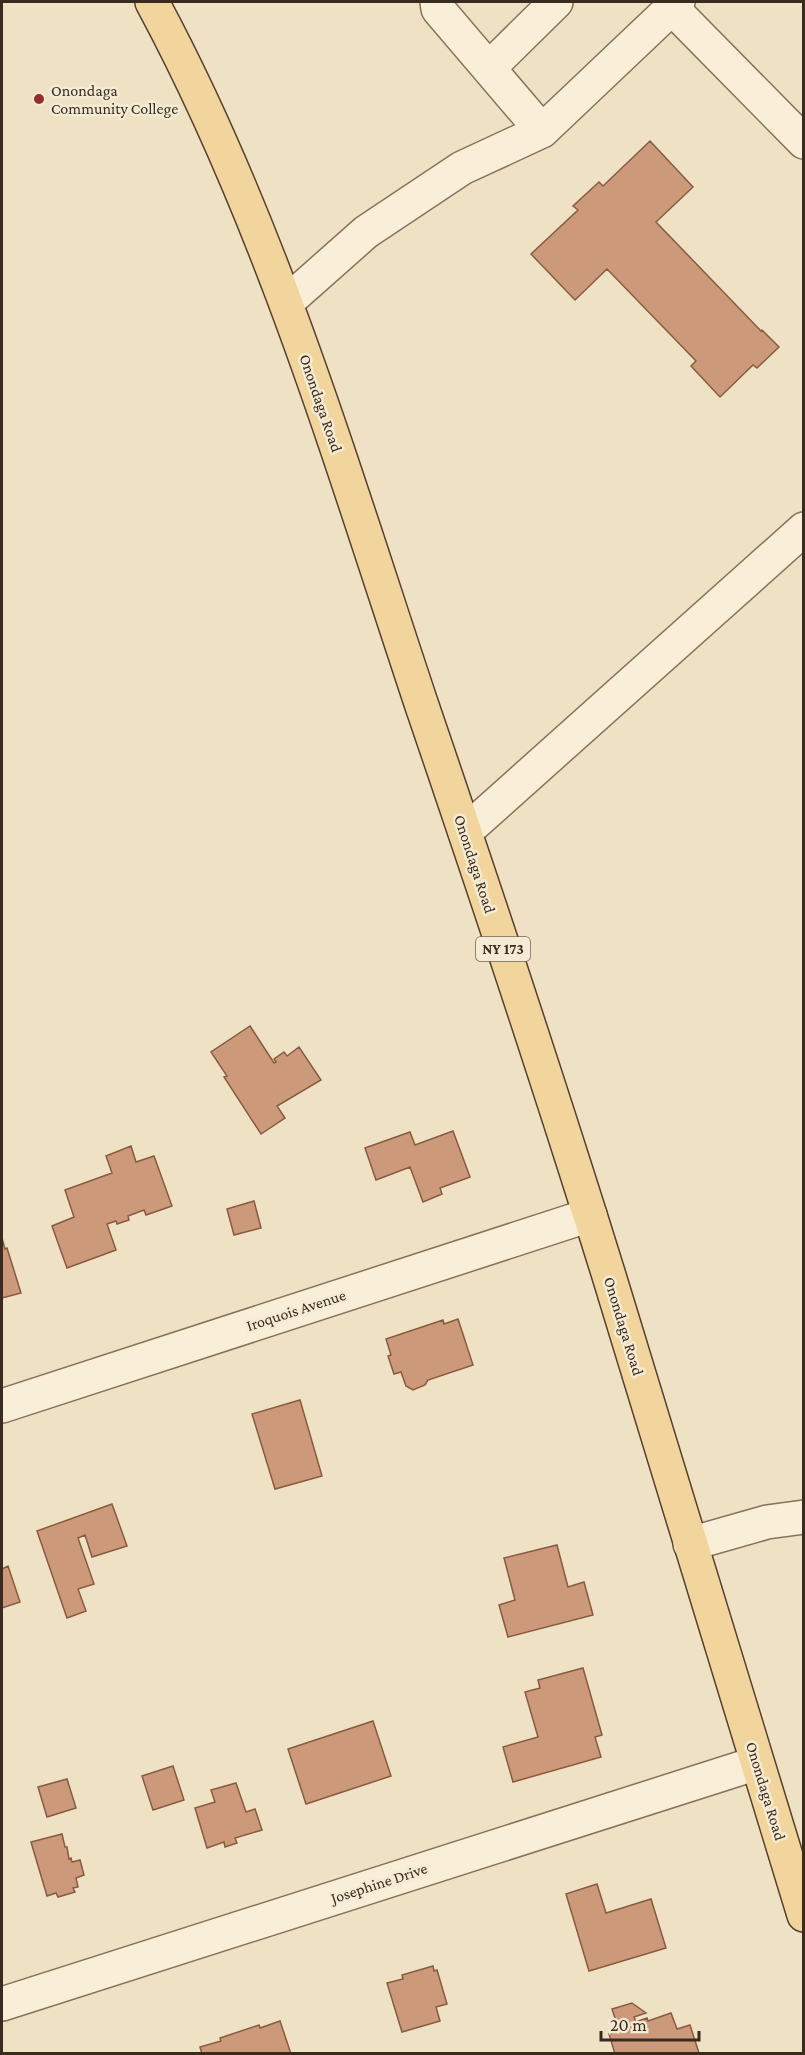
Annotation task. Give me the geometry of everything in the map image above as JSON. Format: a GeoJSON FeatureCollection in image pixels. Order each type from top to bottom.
{"type":"FeatureCollection","features":[{"type":"Feature","properties":{"kind":"main road","name":"Onondaga Road"},"geometry":{"type":"LineString","coordinates":[[152,2],[177,47],[222,142],[287,302],[465,832],[590,1215],[804,1915]]}},
{"type":"Feature","properties":{"kind":"street"},"geometry":{"type":"LineString","coordinates":[[437,2],[438,9],[542,131]]}},
{"type":"Feature","properties":{"kind":"street"},"geometry":{"type":"LineString","coordinates":[[489,68],[556,2]]}},
{"type":"Feature","properties":{"kind":"street"},"geometry":{"type":"LineString","coordinates":[[287,302],[366,232],[385,219],[462,168],[542,131],[675,5],[804,142]]}},
{"type":"Feature","properties":{"kind":"street"},"geometry":{"type":"LineString","coordinates":[[465,832],[804,529]]}},
{"type":"Feature","properties":{"kind":"street","name":"Iroquois Avenue"},"geometry":{"type":"LineString","coordinates":[[2,1406],[590,1215]]}},
{"type":"Feature","properties":{"kind":"street"},"geometry":{"type":"LineString","coordinates":[[690,1544],[767,1522],[804,1517]]}},
{"type":"Feature","properties":{"kind":"street","name":"Josephine Drive"},"geometry":{"type":"LineString","coordinates":[[2,2004],[757,1763]]}},
{"type":"Feature","properties":{"kind":"building"},"geometry":{"type":"Polygon","coordinates":[[[650,141],[693,187],[656,222],[779,347],[757,368],[753,365],[720,397],[691,366],[696,361],[607,269],[575,300],[531,254],[578,210],[573,206],[599,182],[603,186],[650,141]]]}},
{"type":"Feature","properties":{"kind":"building"},"geometry":{"type":"Polygon","coordinates":[[[250,1026],[274,1063],[276,1062],[274,1059],[284,1052],[287,1056],[299,1047],[321,1080],[277,1106],[285,1118],[261,1134],[224,1077],[227,1076],[211,1052],[250,1026]]]}},
{"type":"Feature","properties":{"kind":"building"},"geometry":{"type":"Polygon","coordinates":[[[453,1131],[470,1177],[440,1188],[442,1194],[423,1202],[410,1167],[376,1180],[365,1148],[410,1132],[415,1145],[453,1131]]]}},
{"type":"Feature","properties":{"kind":"building"},"geometry":{"type":"Polygon","coordinates":[[[131,1146],[136,1162],[154,1156],[172,1206],[146,1215],[144,1210],[128,1216],[129,1220],[107,1224],[116,1250],[67,1268],[52,1226],[74,1217],[65,1190],[112,1173],[106,1156],[131,1146]]]}},
{"type":"Feature","properties":{"kind":"building"},"geometry":{"type":"Polygon","coordinates":[[[254,1201],[261,1228],[234,1235],[227,1209],[254,1201]]]}},
{"type":"Feature","properties":{"kind":"building"},"geometry":{"type":"Polygon","coordinates":[[[2,1238],[21,1293],[2,1298],[2,1238]]]}},
{"type":"Feature","properties":{"kind":"building"},"geometry":{"type":"Polygon","coordinates":[[[458,1319],[473,1365],[428,1380],[425,1385],[413,1390],[406,1386],[401,1372],[394,1374],[388,1356],[391,1355],[386,1339],[443,1320],[444,1324],[458,1319]]]}},
{"type":"Feature","properties":{"kind":"building"},"geometry":{"type":"Polygon","coordinates":[[[300,1400],[322,1476],[275,1489],[252,1414],[300,1400]]]}},
{"type":"Feature","properties":{"kind":"building"},"geometry":{"type":"Polygon","coordinates":[[[112,1504],[127,1546],[92,1557],[85,1535],[78,1538],[94,1584],[78,1589],[86,1611],[67,1618],[37,1531],[112,1504]]]}},
{"type":"Feature","properties":{"kind":"building"},"geometry":{"type":"Polygon","coordinates":[[[557,1545],[568,1587],[584,1582],[593,1615],[508,1637],[499,1605],[515,1600],[504,1558],[557,1545]]]}},
{"type":"Feature","properties":{"kind":"building"},"geometry":{"type":"Polygon","coordinates":[[[8,1566],[20,1602],[2,1608],[2,1569],[8,1566]]]}},
{"type":"Feature","properties":{"kind":"building"},"geometry":{"type":"Polygon","coordinates":[[[583,1668],[602,1735],[595,1737],[601,1757],[513,1782],[503,1747],[538,1737],[525,1692],[540,1688],[538,1680],[583,1668]]]}},
{"type":"Feature","properties":{"kind":"building"},"geometry":{"type":"Polygon","coordinates":[[[373,1721],[391,1776],[306,1804],[288,1749],[373,1721]]]}},
{"type":"Feature","properties":{"kind":"building"},"geometry":{"type":"Polygon","coordinates":[[[173,1766],[184,1800],[153,1810],[142,1776],[173,1766]]]}},
{"type":"Feature","properties":{"kind":"building"},"geometry":{"type":"Polygon","coordinates":[[[67,1779],[76,1808],[47,1817],[38,1787],[67,1779]]]}},
{"type":"Feature","properties":{"kind":"building"},"geometry":{"type":"Polygon","coordinates":[[[236,1783],[246,1812],[255,1809],[262,1830],[235,1838],[237,1843],[225,1847],[224,1842],[207,1848],[195,1808],[215,1802],[211,1790],[236,1783]]]}},
{"type":"Feature","properties":{"kind":"building"},"geometry":{"type":"Polygon","coordinates":[[[62,1834],[69,1859],[71,1858],[72,1862],[80,1860],[84,1875],[76,1878],[78,1887],[73,1888],[75,1892],[58,1897],[56,1893],[47,1896],[31,1842],[62,1834]]]}},
{"type":"Feature","properties":{"kind":"building"},"geometry":{"type":"Polygon","coordinates":[[[597,1884],[606,1913],[651,1899],[666,1948],[589,1971],[566,1894],[597,1884]]]}},
{"type":"Feature","properties":{"kind":"building"},"geometry":{"type":"Polygon","coordinates":[[[433,1966],[434,1971],[437,1970],[447,2004],[436,2007],[440,2021],[402,2032],[387,1983],[403,1979],[402,1975],[433,1966]]]}},
{"type":"Feature","properties":{"kind":"building"},"geometry":{"type":"Polygon","coordinates":[[[632,2003],[646,2013],[634,2017],[636,2022],[647,2018],[648,2021],[671,2013],[677,2029],[690,2025],[699,2053],[615,2054],[609,2034],[619,2030],[612,2009],[632,2003]]]}},
{"type":"Feature","properties":{"kind":"building"},"geometry":{"type":"Polygon","coordinates":[[[280,2021],[291,2054],[202,2054],[200,2047],[221,2041],[220,2038],[259,2025],[260,2028],[280,2021]]]}},
{"type":"Feature","properties":{"kind":"place","name":"Onondaga Community College"},"geometry":{"type":"Point","coordinates":[39,99]}}]}
